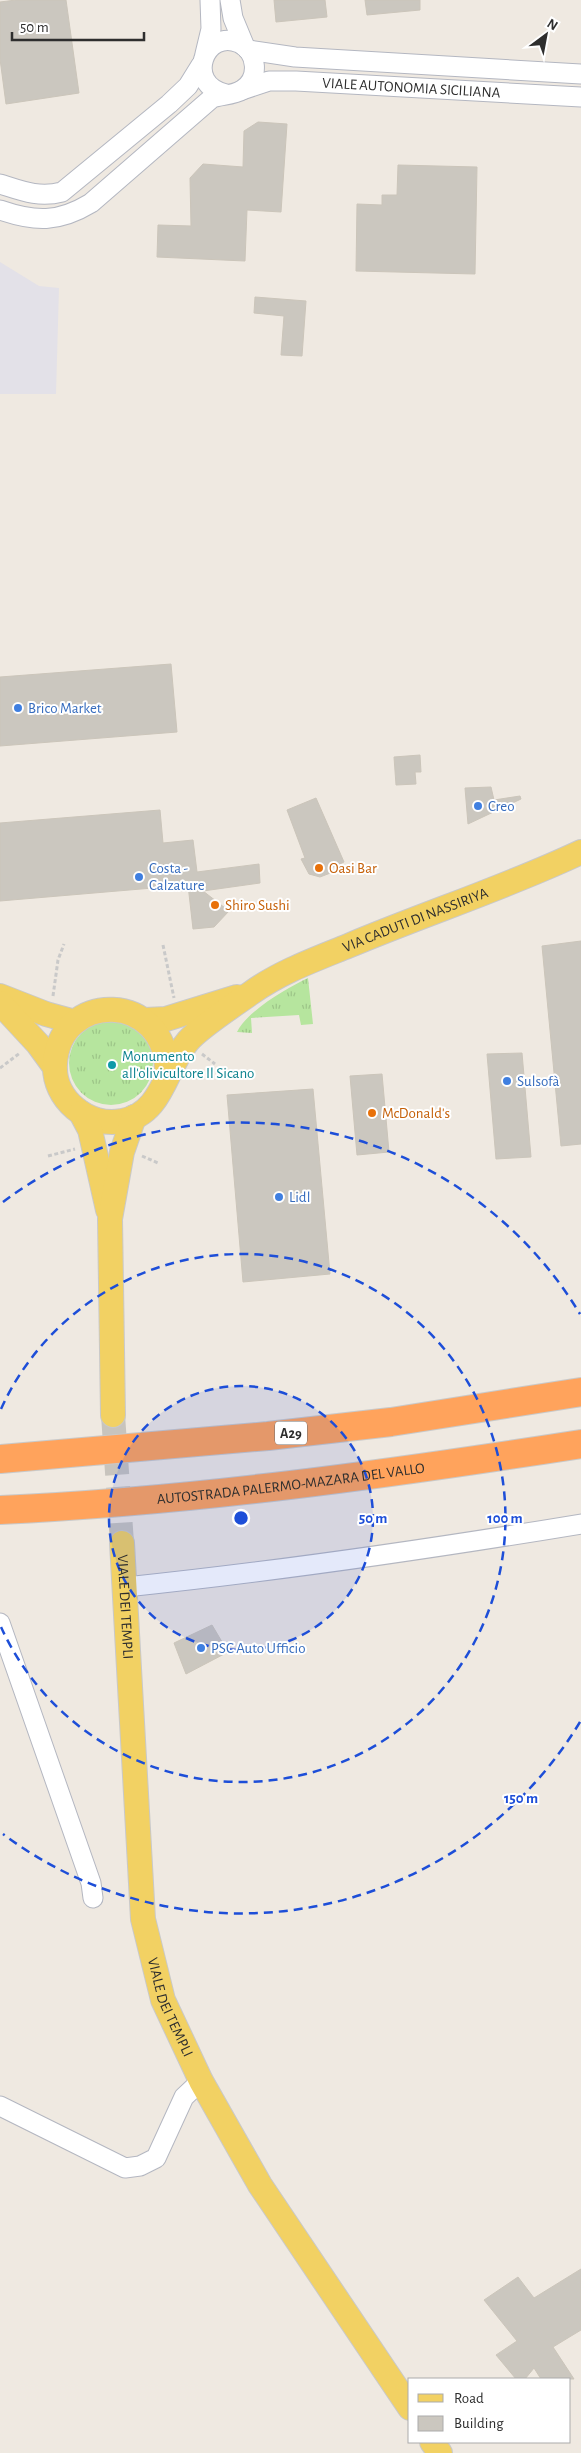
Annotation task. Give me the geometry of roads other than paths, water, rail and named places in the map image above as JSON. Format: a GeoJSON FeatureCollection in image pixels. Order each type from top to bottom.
{"type":"FeatureCollection","features":[{"type":"Feature","properties":{"kind":"highway"},"geometry":{"type":"LineString","coordinates":[[268,1436],[311,1422],[522,1390],[581,1374]]}},
{"type":"Feature","properties":{"kind":"highway","name":"A29"},"geometry":{"type":"LineString","coordinates":[[0,1459],[268,1436],[410,1419],[581,1392]]}},
{"type":"Feature","properties":{"kind":"highway","name":"AUTOSTRADA PALERMO-MAZARA DEL VALLO"},"geometry":{"type":"LineString","coordinates":[[0,1510],[74,1507],[226,1493],[397,1472],[581,1444]]}},
{"type":"Feature","properties":{"kind":"main road","name":"VIA CADUTI DI NASSIRIYA"},"geometry":{"type":"LineString","coordinates":[[253,991],[313,960],[386,929],[526,878],[581,852]]}},
{"type":"Feature","properties":{"kind":"main road"},"geometry":{"type":"LineString","coordinates":[[145,1020],[166,1019],[253,991]]}},
{"type":"Feature","properties":{"kind":"main road"},"geometry":{"type":"LineString","coordinates":[[0,1003],[38,1044],[54,1066],[61,1093],[81,1113],[94,1120],[108,1122],[134,1117],[150,1107],[161,1092],[167,1074],[189,1040],[253,991]]}},
{"type":"Feature","properties":{"kind":"main road"},"geometry":{"type":"LineString","coordinates":[[0,996],[46,1014],[75,1022]]}},
{"type":"Feature","properties":{"kind":"main road"},"geometry":{"type":"LineString","coordinates":[[54,1066],[57,1049],[64,1034],[75,1022],[91,1013],[110,1009],[128,1012],[145,1020],[156,1031],[163,1044],[167,1059],[167,1074]]}},
{"type":"Feature","properties":{"kind":"main road"},"geometry":{"type":"LineString","coordinates":[[81,1113],[90,1130],[110,1219]]}},
{"type":"Feature","properties":{"kind":"main road"},"geometry":{"type":"LineString","coordinates":[[113,1414],[110,1219],[122,1152],[134,1117]]}},
{"type":"Feature","properties":{"kind":"main road","name":"VIALE DEI TEMPLI"},"geometry":{"type":"LineString","coordinates":[[122,1543],[126,1587],[143,1919],[163,2000],[201,2082],[260,2185],[408,2405]]}},
{"type":"Feature","properties":{"kind":"street"},"geometry":{"type":"LineString","coordinates":[[210,0],[211,29],[203,59],[202,73],[211,87],[234,92],[252,78],[254,71],[252,57],[233,18],[230,0]]}},
{"type":"Feature","properties":{"kind":"street","name":"VIALE AUTONOMIA SICILIANA"},"geometry":{"type":"LineString","coordinates":[[0,184],[35,195],[50,196],[62,192],[169,104],[188,86],[210,48],[224,41],[232,41],[247,49],[295,57],[581,74]]}},
{"type":"Feature","properties":{"kind":"street"},"geometry":{"type":"LineString","coordinates":[[508,92],[510,69]]}},
{"type":"Feature","properties":{"kind":"street","name":"VIALE AUTONOMIA SICILIANA"},"geometry":{"type":"LineString","coordinates":[[0,210],[37,219],[56,219],[74,213],[91,203],[212,98],[269,81],[581,97]]}},
{"type":"Feature","properties":{"kind":"street"},"geometry":{"type":"LineString","coordinates":[[126,1587],[277,1570],[581,1524]]}},
{"type":"Feature","properties":{"kind":"street"},"geometry":{"type":"LineString","coordinates":[[0,1623],[91,1883],[92,1898]]}},
{"type":"Feature","properties":{"kind":"street"},"geometry":{"type":"LineString","coordinates":[[0,2106],[125,2168],[140,2166],[156,2158],[184,2097],[201,2082]]}},
{"type":"Feature","properties":{"kind":"tunnel"},"geometry":{"type":"LineString","coordinates":[[113,1415],[122,1543]]}},
{"type":"Feature","properties":{"kind":"place","name":"Brico Market"},"geometry":{"type":"Point","coordinates":[18,708]}},
{"type":"Feature","properties":{"kind":"place","name":"Creo"},"geometry":{"type":"Point","coordinates":[478,806]}},
{"type":"Feature","properties":{"kind":"place","name":"Oasi Bar"},"geometry":{"type":"Point","coordinates":[319,868]}},
{"type":"Feature","properties":{"kind":"place","name":"Costa - Calzature"},"geometry":{"type":"Point","coordinates":[139,877]}},
{"type":"Feature","properties":{"kind":"place","name":"Shiro Sushi"},"geometry":{"type":"Point","coordinates":[215,905]}},
{"type":"Feature","properties":{"kind":"place","name":"Monumento all'olivicultore Il Sicano"},"geometry":{"type":"Point","coordinates":[112,1065]}},
{"type":"Feature","properties":{"kind":"place","name":"Sulsofà"},"geometry":{"type":"Point","coordinates":[507,1081]}},
{"type":"Feature","properties":{"kind":"place","name":"McDonald's"},"geometry":{"type":"Point","coordinates":[372,1113]}},
{"type":"Feature","properties":{"kind":"place","name":"Lidl"},"geometry":{"type":"Point","coordinates":[279,1197]}},
{"type":"Feature","properties":{"kind":"place","name":"PSC Auto Ufficio"},"geometry":{"type":"Point","coordinates":[201,1648]}}]}
